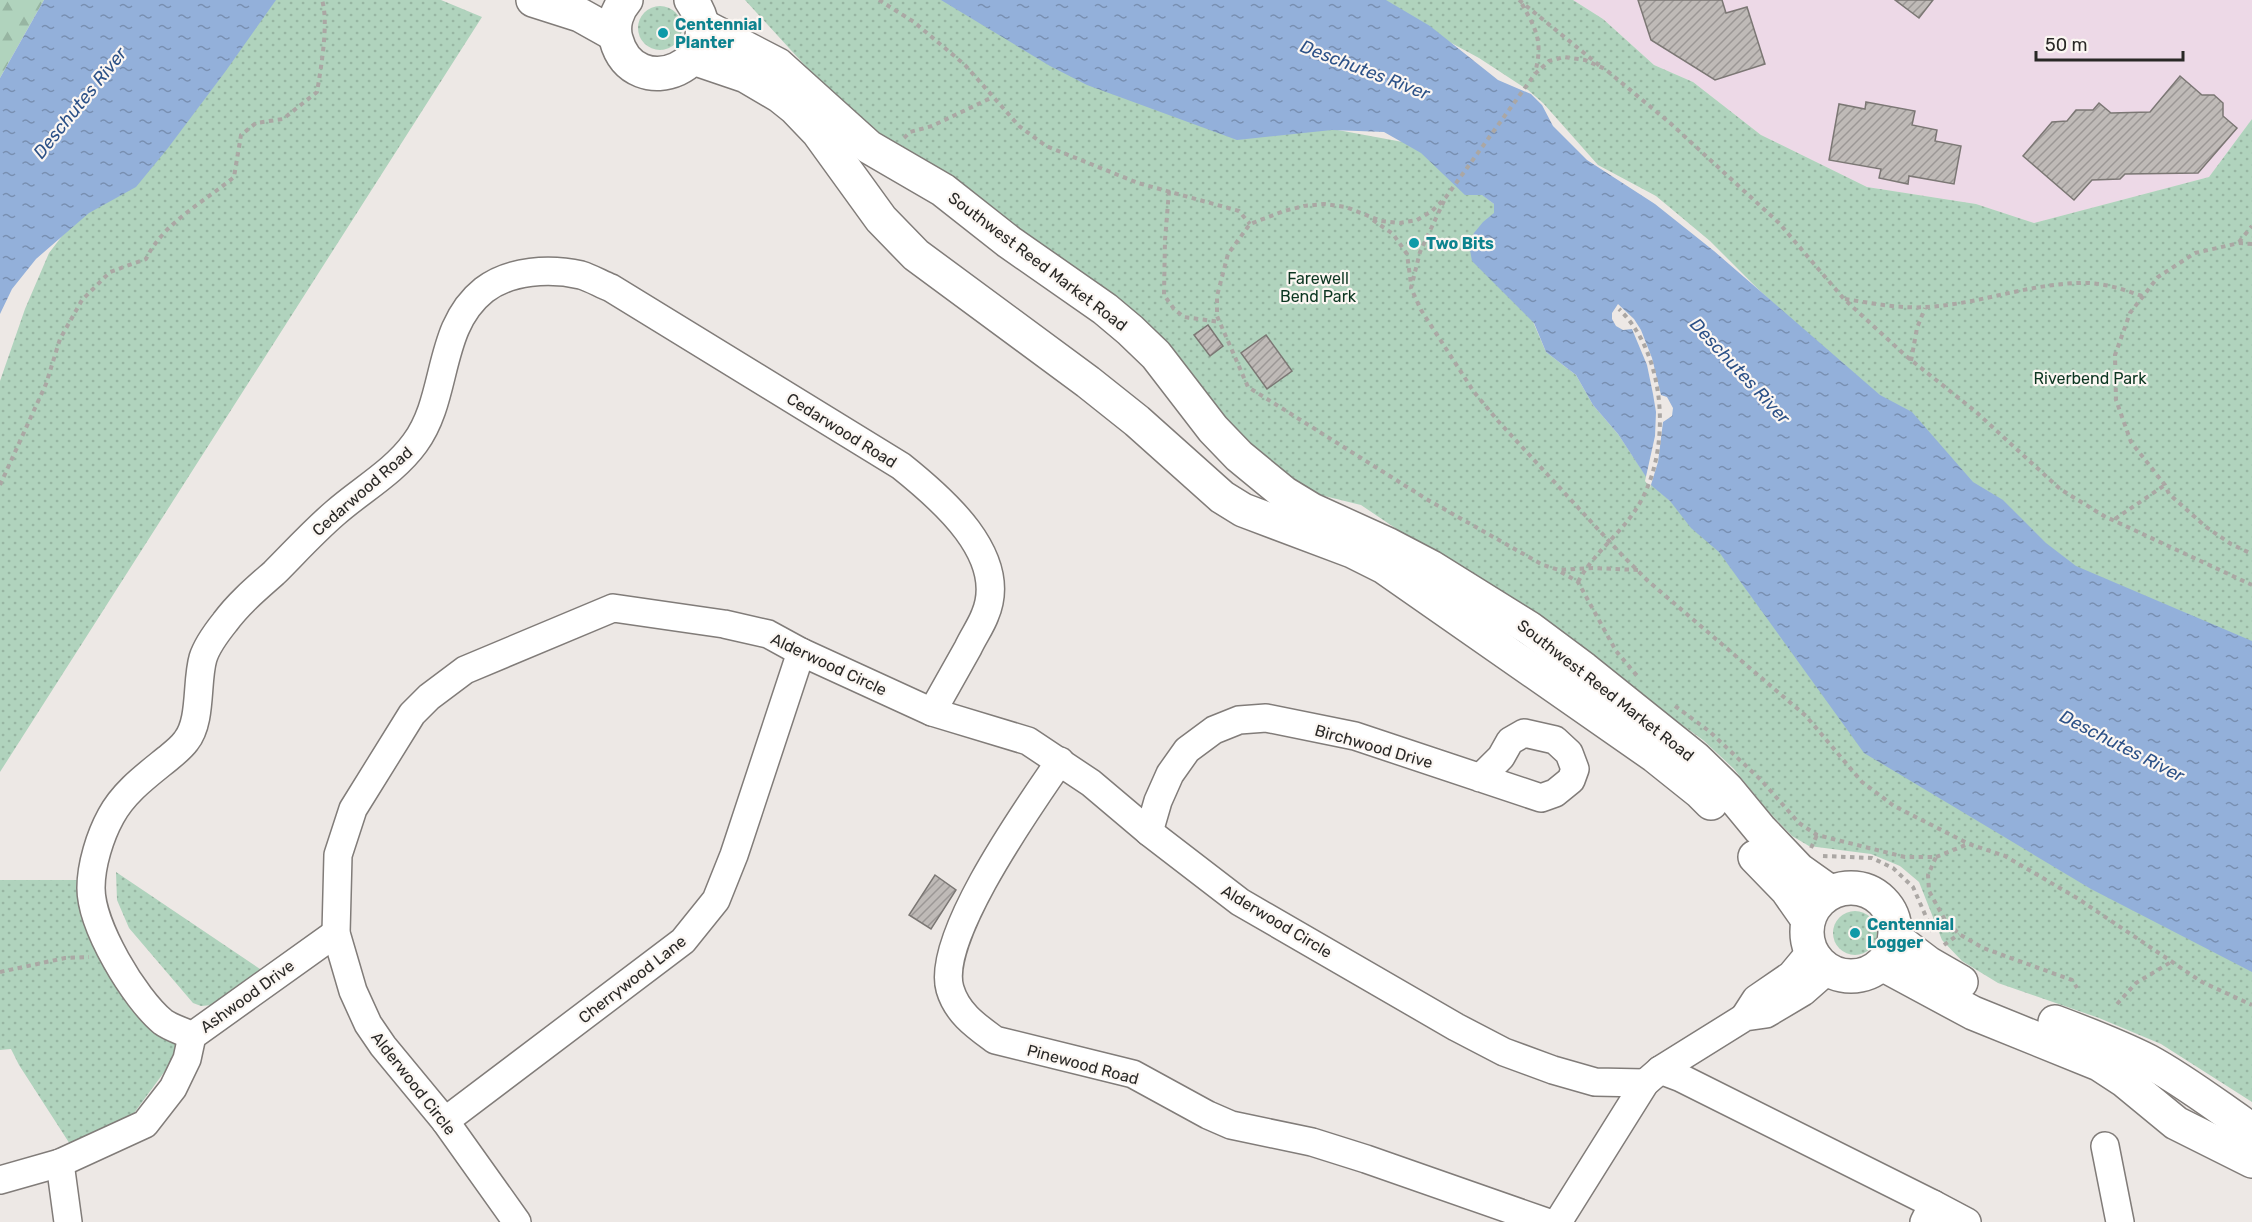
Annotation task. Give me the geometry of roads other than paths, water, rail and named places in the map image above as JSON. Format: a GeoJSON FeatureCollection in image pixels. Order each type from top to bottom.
{"type":"FeatureCollection","features":[{"type":"Feature","properties":{"kind":"main road"},"geometry":{"type":"LineString","coordinates":[[533,0],[580,15],[614,34]]}},
{"type":"Feature","properties":{"kind":"main road"},"geometry":{"type":"LineString","coordinates":[[622,1],[615,22],[614,34],[618,48],[627,61],[653,74],[668,73],[682,68],[693,58]]}},
{"type":"Feature","properties":{"kind":"main road","name":"Southwest Reed Market Road"},"geometry":{"type":"LineString","coordinates":[[697,13],[703,37],[693,58],[746,76],[780,96],[795,108],[818,132],[882,219],[916,255],[1096,388],[1137,421],[1222,497],[1254,514],[1352,551],[1384,567],[1655,756],[1707,799],[1746,848],[1787,890],[1816,947]]}},
{"type":"Feature","properties":{"kind":"main road","name":"Southwest Reed Market Road"},"geometry":{"type":"LineString","coordinates":[[697,13],[778,64],[870,147],[943,190],[1009,242],[1105,309],[1156,355],[1213,429],[1239,456],[1284,493],[1312,510],[1389,545],[1450,578],[1529,628],[1584,669],[1695,758],[1727,789],[1760,829],[1799,870],[1830,892]]}},
{"type":"Feature","properties":{"kind":"main road"},"geometry":{"type":"LineString","coordinates":[[1843,888],[1857,888],[1871,892],[1882,900],[1890,911],[1895,924],[1888,951],[1870,972],[1856,976],[1842,975],[1816,947],[1813,909],[1830,892],[1843,888]]}},
{"type":"Feature","properties":{"kind":"main road"},"geometry":{"type":"LineString","coordinates":[[1888,951],[1928,963],[1976,991],[2106,1041],[2150,1062],[2252,1130]]}},
{"type":"Feature","properties":{"kind":"main road"},"geometry":{"type":"LineString","coordinates":[[1888,951],[1973,1013],[2099,1064],[2125,1081],[2176,1123],[2252,1161]]}},
{"type":"Feature","properties":{"kind":"street","name":"Cedarwood Road"},"geometry":{"type":"LineString","coordinates":[[192,1036],[165,1023],[148,1005],[114,955],[95,911],[91,888],[102,837],[111,816],[126,793],[187,741],[193,727],[202,659],[225,621],[334,514],[396,464],[415,443],[427,423],[453,334],[463,312],[484,290],[509,275],[553,272],[583,276],[611,288],[901,466],[936,494],[965,526],[983,557],[990,584],[986,614],[932,712]]}},
{"type":"Feature","properties":{"kind":"street","name":"Alderwood Circle"},"geometry":{"type":"LineString","coordinates":[[517,1222],[445,1121],[383,1046],[368,1024],[353,991],[336,933],[338,855],[353,809],[412,714],[429,697],[465,670],[614,608],[724,624],[768,634],[801,652],[932,712],[1028,741],[1091,783],[1149,832],[1240,902],[1456,1027],[1504,1052],[1552,1070],[1594,1082],[1652,1076]]}},
{"type":"Feature","properties":{"kind":"street","name":"Cherrywood Lane"},"geometry":{"type":"LineString","coordinates":[[445,1121],[683,941],[705,916],[716,900],[734,855],[801,652]]}},
{"type":"Feature","properties":{"kind":"street","name":"Birchwood Drive"},"geometry":{"type":"LineString","coordinates":[[1149,832],[1158,801],[1170,774],[1187,750],[1214,730],[1239,720],[1266,718],[1355,736],[1480,778]]}},
{"type":"Feature","properties":{"kind":"street","name":"Pinewood Road"},"geometry":{"type":"LineString","coordinates":[[1060,761],[988,873],[963,924],[950,960],[950,987],[958,1008],[976,1026],[995,1040],[1132,1074],[1231,1125],[1312,1142],[1546,1222]]}},
{"type":"Feature","properties":{"kind":"street","name":"Ashwood Drive"},"geometry":{"type":"LineString","coordinates":[[0,1180],[60,1163],[145,1124],[172,1088],[188,1059],[192,1036],[336,933]]}},
{"type":"Feature","properties":{"kind":"street"},"geometry":{"type":"LineString","coordinates":[[1558,1222],[1652,1076],[1745,1017],[1756,999],[1791,975],[1816,947]]}},
{"type":"Feature","properties":{"kind":"street"},"geometry":{"type":"LineString","coordinates":[[1652,1076],[1681,1078],[1928,1213],[1967,1222]]}},
{"type":"Feature","properties":{"kind":"street"},"geometry":{"type":"LineString","coordinates":[[2105,1146],[2120,1222]]}},
{"type":"Feature","properties":{"kind":"street"},"geometry":{"type":"LineString","coordinates":[[60,1163],[68,1222]]}},
{"type":"Feature","properties":{"kind":"water","name":"Deschutes River"},"geometry":{"type":"Polygon","coordinates":[[[44,0],[276,0],[225,72],[136,187],[89,213],[36,259],[12,289],[0,314],[0,78],[44,0]]]}},
{"type":"Feature","properties":{"kind":"water","name":"Deschutes River"},"geometry":{"type":"Polygon","coordinates":[[[941,0],[1386,0],[1430,26],[1498,80],[1531,94],[1542,105],[1553,126],[1587,160],[1655,204],[1714,251],[1880,395],[1912,412],[1973,482],[2003,500],[2046,543],[2076,566],[2252,641],[2252,972],[2091,889],[1864,753],[1719,552],[1691,528],[1670,501],[1652,486],[1618,434],[1593,405],[1576,375],[1546,352],[1534,323],[1472,261],[1469,245],[1474,233],[1494,213],[1494,204],[1482,195],[1465,195],[1421,153],[1384,132],[1332,130],[1237,140],[1087,85],[1050,66],[941,0]]]}},
{"type":"Feature","properties":{"kind":"place","name":"Centennial Planter"},"geometry":{"type":"Point","coordinates":[663,33]}},
{"type":"Feature","properties":{"kind":"place","name":"Two Bits"},"geometry":{"type":"Point","coordinates":[1414,243]}},
{"type":"Feature","properties":{"kind":"place","name":"Centennial Logger"},"geometry":{"type":"Point","coordinates":[1855,933]}},
{"type":"Feature","properties":{"kind":"park label","name":"Farewell Bend Park"},"geometry":{"type":"Point","coordinates":[1318,287]}},
{"type":"Feature","properties":{"kind":"park label","name":"Riverbend Park"},"geometry":{"type":"Point","coordinates":[2090,378]}}]}
